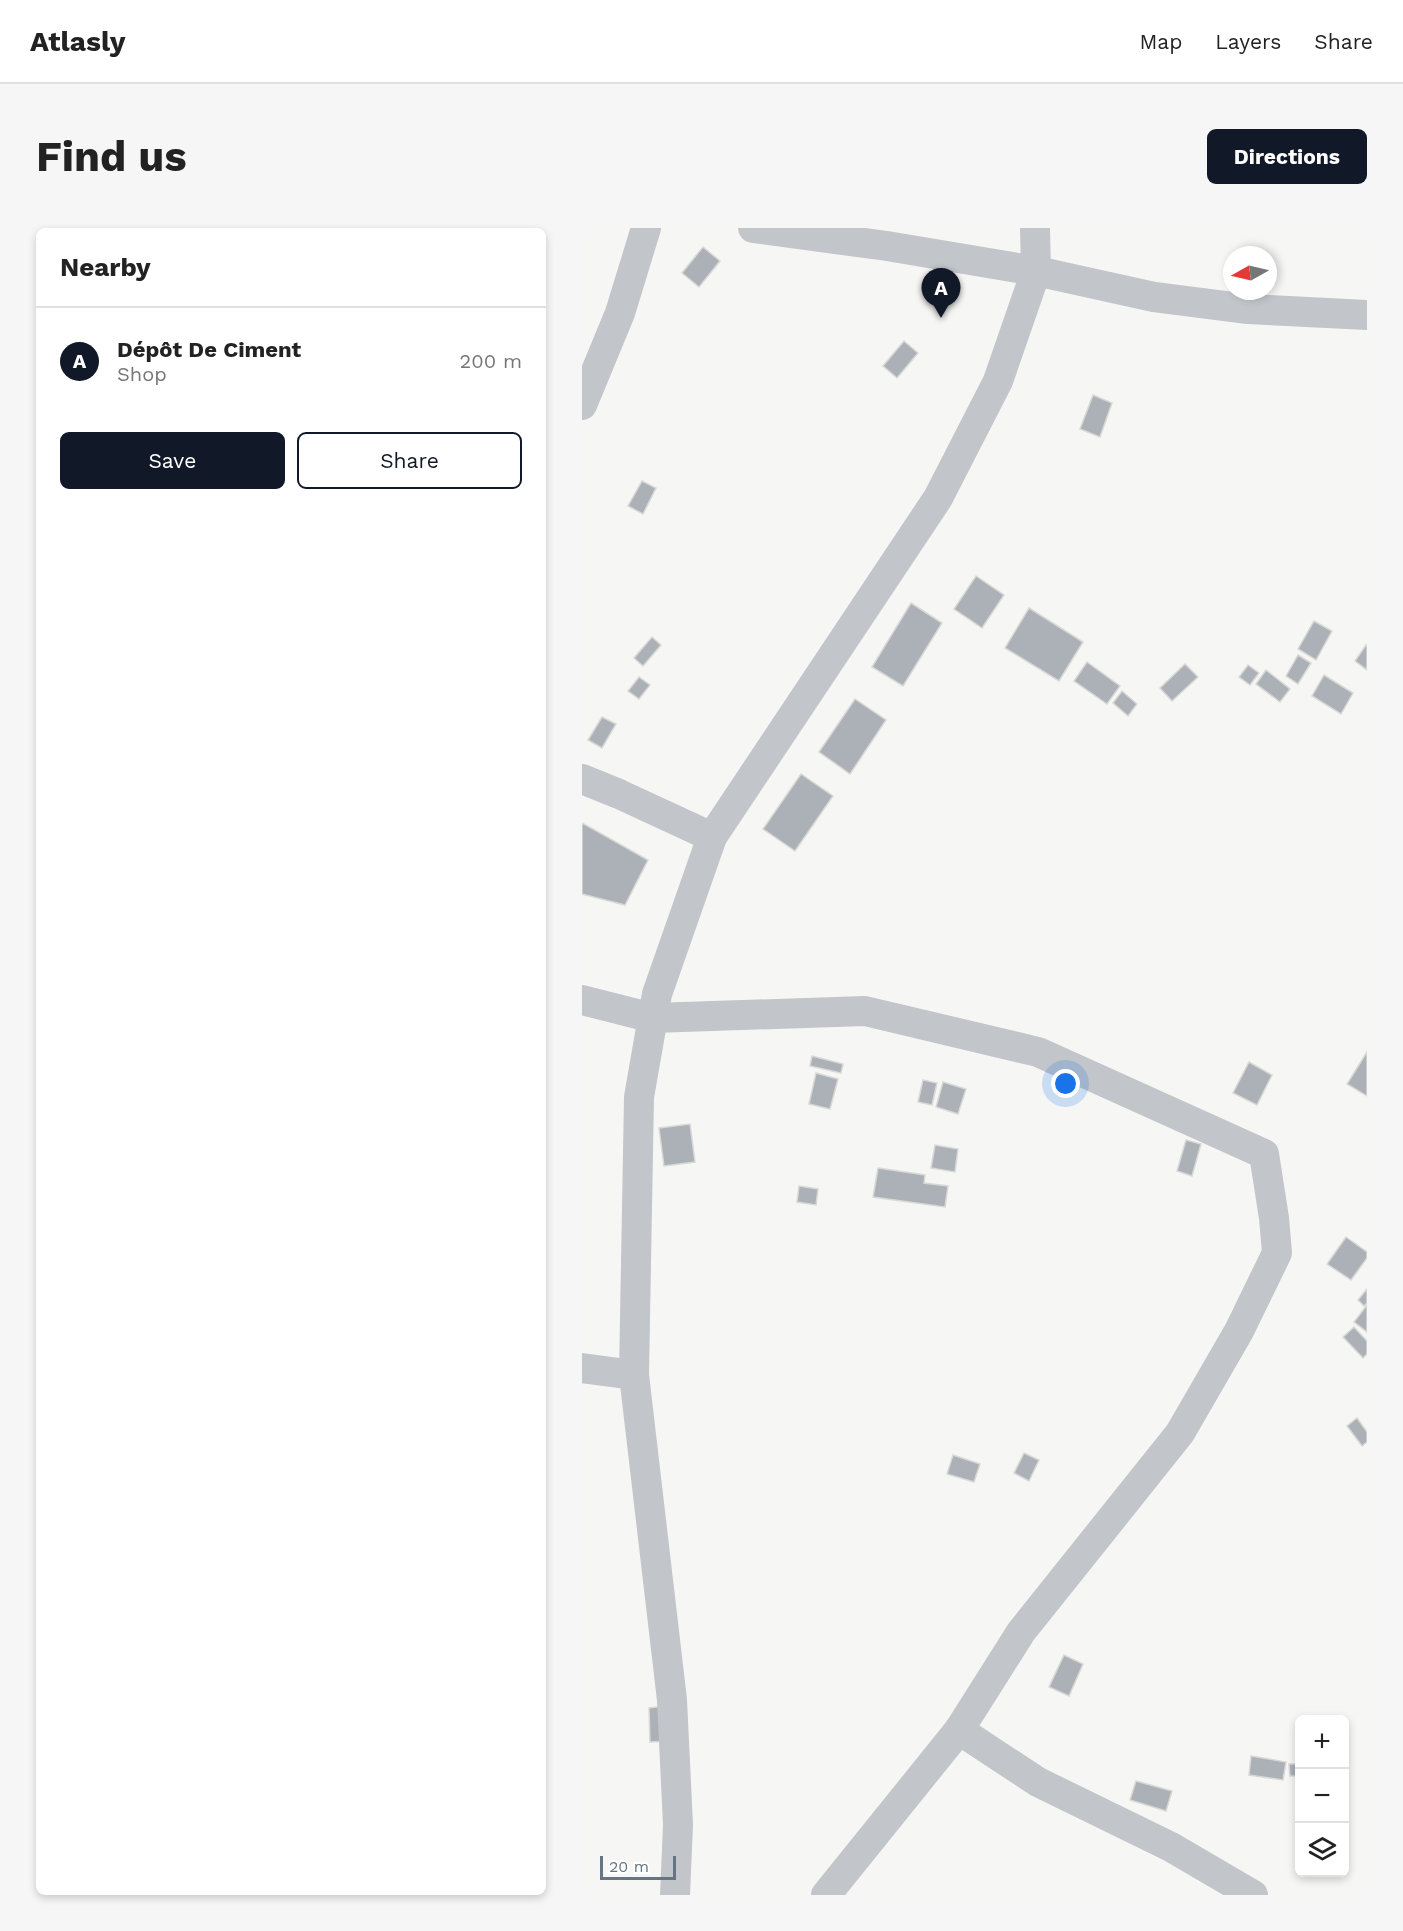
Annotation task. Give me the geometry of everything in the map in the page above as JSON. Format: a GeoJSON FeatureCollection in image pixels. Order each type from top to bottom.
{"type":"FeatureCollection","features":[{"type":"Feature","properties":{"kind":"street"},"geometry":{"type":"LineString","coordinates":[[582,405],[620,313],[646,228]]}},
{"type":"Feature","properties":{"kind":"street"},"geometry":{"type":"LineString","coordinates":[[753,228],[886,246],[1036,271],[1166,299],[1248,309],[1367,315]]}},
{"type":"Feature","properties":{"kind":"street"},"geometry":{"type":"LineString","coordinates":[[675,1895],[678,1825],[672,1700],[634,1375],[639,1096],[657,994],[712,837],[938,498],[998,381],[1036,271],[1035,228]]}},
{"type":"Feature","properties":{"kind":"street"},"geometry":{"type":"LineString","coordinates":[[582,779],[712,837]]}},
{"type":"Feature","properties":{"kind":"street"},"geometry":{"type":"LineString","coordinates":[[582,1000],[653,1018],[864,1011],[1038,1052],[1264,1154],[1277,1253],[1239,1331],[1180,1433],[1021,1632],[959,1730],[826,1895]]}},
{"type":"Feature","properties":{"kind":"street"},"geometry":{"type":"LineString","coordinates":[[582,1368],[634,1375]]}},
{"type":"Feature","properties":{"kind":"street"},"geometry":{"type":"LineString","coordinates":[[959,1730],[1038,1782],[1171,1847],[1252,1895]]}},
{"type":"Feature","properties":{"kind":"building"},"geometry":{"type":"Polygon","coordinates":[[[703,247],[720,261],[699,287],[682,273],[703,247]]]}},
{"type":"Feature","properties":{"kind":"building"},"geometry":{"type":"Polygon","coordinates":[[[904,341],[918,353],[897,378],[883,366],[904,341]]]}},
{"type":"Feature","properties":{"kind":"building"},"geometry":{"type":"Polygon","coordinates":[[[1093,395],[1112,403],[1100,437],[1080,429],[1093,395]]]}},
{"type":"Feature","properties":{"kind":"building"},"geometry":{"type":"Polygon","coordinates":[[[642,481],[656,488],[643,514],[628,506],[642,481]]]}},
{"type":"Feature","properties":{"kind":"building"},"geometry":{"type":"Polygon","coordinates":[[[976,576],[1004,595],[982,628],[954,609],[976,576]]]}},
{"type":"Feature","properties":{"kind":"building"},"geometry":{"type":"Polygon","coordinates":[[[911,603],[942,623],[903,686],[872,667],[911,603]]]}},
{"type":"Feature","properties":{"kind":"building"},"geometry":{"type":"Polygon","coordinates":[[[1029,608],[1083,642],[1059,681],[1005,648],[1029,608]]]}},
{"type":"Feature","properties":{"kind":"building"},"geometry":{"type":"Polygon","coordinates":[[[1314,621],[1332,631],[1316,660],[1298,649],[1314,621]]]}},
{"type":"Feature","properties":{"kind":"building"},"geometry":{"type":"Polygon","coordinates":[[[652,637],[661,645],[643,666],[634,658],[652,637]]]}},
{"type":"Feature","properties":{"kind":"building"},"geometry":{"type":"Polygon","coordinates":[[[1367,645],[1367,670],[1355,661],[1367,645]]]}},
{"type":"Feature","properties":{"kind":"building"},"geometry":{"type":"Polygon","coordinates":[[[1298,655],[1311,663],[1298,684],[1286,676],[1298,655]]]}},
{"type":"Feature","properties":{"kind":"building"},"geometry":{"type":"Polygon","coordinates":[[[1087,662],[1120,686],[1107,704],[1074,681],[1087,662]]]}},
{"type":"Feature","properties":{"kind":"building"},"geometry":{"type":"Polygon","coordinates":[[[1185,664],[1198,677],[1172,701],[1160,688],[1185,664]]]}},
{"type":"Feature","properties":{"kind":"building"},"geometry":{"type":"Polygon","coordinates":[[[1248,665],[1259,673],[1250,685],[1239,677],[1248,665]]]}},
{"type":"Feature","properties":{"kind":"building"},"geometry":{"type":"Polygon","coordinates":[[[1266,670],[1290,689],[1280,702],[1256,684],[1266,670]]]}},
{"type":"Feature","properties":{"kind":"building"},"geometry":{"type":"Polygon","coordinates":[[[1324,675],[1353,693],[1341,714],[1312,696],[1324,675]]]}},
{"type":"Feature","properties":{"kind":"building"},"geometry":{"type":"Polygon","coordinates":[[[639,677],[650,685],[639,699],[628,691],[639,677]]]}},
{"type":"Feature","properties":{"kind":"building"},"geometry":{"type":"Polygon","coordinates":[[[1122,691],[1137,704],[1128,716],[1113,703],[1122,691]]]}},
{"type":"Feature","properties":{"kind":"building"},"geometry":{"type":"Polygon","coordinates":[[[855,699],[886,720],[850,774],[819,752],[855,699]]]}},
{"type":"Feature","properties":{"kind":"building"},"geometry":{"type":"Polygon","coordinates":[[[602,717],[616,724],[602,748],[588,740],[602,717]]]}},
{"type":"Feature","properties":{"kind":"building"},"geometry":{"type":"Polygon","coordinates":[[[801,774],[833,796],[795,851],[763,829],[801,774]]]}},
{"type":"Feature","properties":{"kind":"building"},"geometry":{"type":"Polygon","coordinates":[[[582,823],[648,860],[625,905],[582,894],[582,823]]]}},
{"type":"Feature","properties":{"kind":"building"},"geometry":{"type":"Polygon","coordinates":[[[1367,1052],[1367,1096],[1347,1084],[1367,1052]]]}},
{"type":"Feature","properties":{"kind":"building"},"geometry":{"type":"Polygon","coordinates":[[[812,1056],[843,1064],[841,1073],[810,1066],[812,1056]]]}},
{"type":"Feature","properties":{"kind":"building"},"geometry":{"type":"Polygon","coordinates":[[[1249,1062],[1272,1075],[1257,1105],[1233,1093],[1249,1062]]]}},
{"type":"Feature","properties":{"kind":"building"},"geometry":{"type":"Polygon","coordinates":[[[816,1073],[838,1079],[830,1109],[809,1104],[816,1073]]]}},
{"type":"Feature","properties":{"kind":"building"},"geometry":{"type":"Polygon","coordinates":[[[923,1080],[937,1083],[932,1105],[918,1102],[923,1080]]]}},
{"type":"Feature","properties":{"kind":"building"},"geometry":{"type":"Polygon","coordinates":[[[943,1082],[966,1089],[958,1114],[936,1107],[943,1082]]]}},
{"type":"Feature","properties":{"kind":"building"},"geometry":{"type":"Polygon","coordinates":[[[690,1124],[695,1162],[664,1166],[659,1128],[690,1124]]]}},
{"type":"Feature","properties":{"kind":"building"},"geometry":{"type":"Polygon","coordinates":[[[1186,1140],[1201,1144],[1192,1176],[1177,1171],[1186,1140]]]}},
{"type":"Feature","properties":{"kind":"building"},"geometry":{"type":"Polygon","coordinates":[[[935,1145],[958,1149],[955,1172],[931,1168],[935,1145]]]}},
{"type":"Feature","properties":{"kind":"building"},"geometry":{"type":"Polygon","coordinates":[[[878,1168],[925,1175],[924,1183],[948,1186],[945,1207],[873,1197],[878,1168]]]}},
{"type":"Feature","properties":{"kind":"building"},"geometry":{"type":"Polygon","coordinates":[[[799,1186],[818,1189],[816,1205],[797,1202],[799,1186]]]}},
{"type":"Feature","properties":{"kind":"building"},"geometry":{"type":"Polygon","coordinates":[[[1346,1237],[1367,1252],[1367,1258],[1351,1280],[1327,1264],[1346,1237]]]}},
{"type":"Feature","properties":{"kind":"building"},"geometry":{"type":"Polygon","coordinates":[[[1367,1289],[1367,1303],[1364,1306],[1358,1300],[1367,1289]]]}},
{"type":"Feature","properties":{"kind":"building"},"geometry":{"type":"Polygon","coordinates":[[[1367,1305],[1367,1332],[1354,1322],[1367,1305]]]}},
{"type":"Feature","properties":{"kind":"building"},"geometry":{"type":"Polygon","coordinates":[[[1354,1327],[1367,1341],[1367,1354],[1363,1358],[1343,1337],[1354,1327]]]}},
{"type":"Feature","properties":{"kind":"building"},"geometry":{"type":"Polygon","coordinates":[[[1357,1418],[1367,1432],[1367,1442],[1362,1446],[1347,1426],[1357,1418]]]}},
{"type":"Feature","properties":{"kind":"building"},"geometry":{"type":"Polygon","coordinates":[[[1024,1453],[1039,1460],[1029,1481],[1014,1473],[1024,1453]]]}},
{"type":"Feature","properties":{"kind":"building"},"geometry":{"type":"Polygon","coordinates":[[[953,1455],[980,1464],[974,1482],[947,1474],[953,1455]]]}},
{"type":"Feature","properties":{"kind":"building"},"geometry":{"type":"Polygon","coordinates":[[[1064,1655],[1083,1664],[1069,1696],[1049,1687],[1064,1655]]]}},
{"type":"Feature","properties":{"kind":"building"},"geometry":{"type":"Polygon","coordinates":[[[667,1706],[669,1741],[650,1742],[649,1708],[667,1706]]]}},
{"type":"Feature","properties":{"kind":"building"},"geometry":{"type":"Polygon","coordinates":[[[1251,1756],[1286,1762],[1283,1780],[1249,1775],[1251,1756]]]}},
{"type":"Feature","properties":{"kind":"building"},"geometry":{"type":"Polygon","coordinates":[[[1289,1764],[1295,1764],[1295,1776],[1290,1776],[1289,1764]]]}},
{"type":"Feature","properties":{"kind":"building"},"geometry":{"type":"Polygon","coordinates":[[[1136,1781],[1172,1791],[1166,1811],[1130,1800],[1136,1781]]]}},
{"type":"Feature","properties":{"kind":"place","name":"Dépôt De Ciment"},"geometry":{"type":"Point","coordinates":[941,318]}}]}
